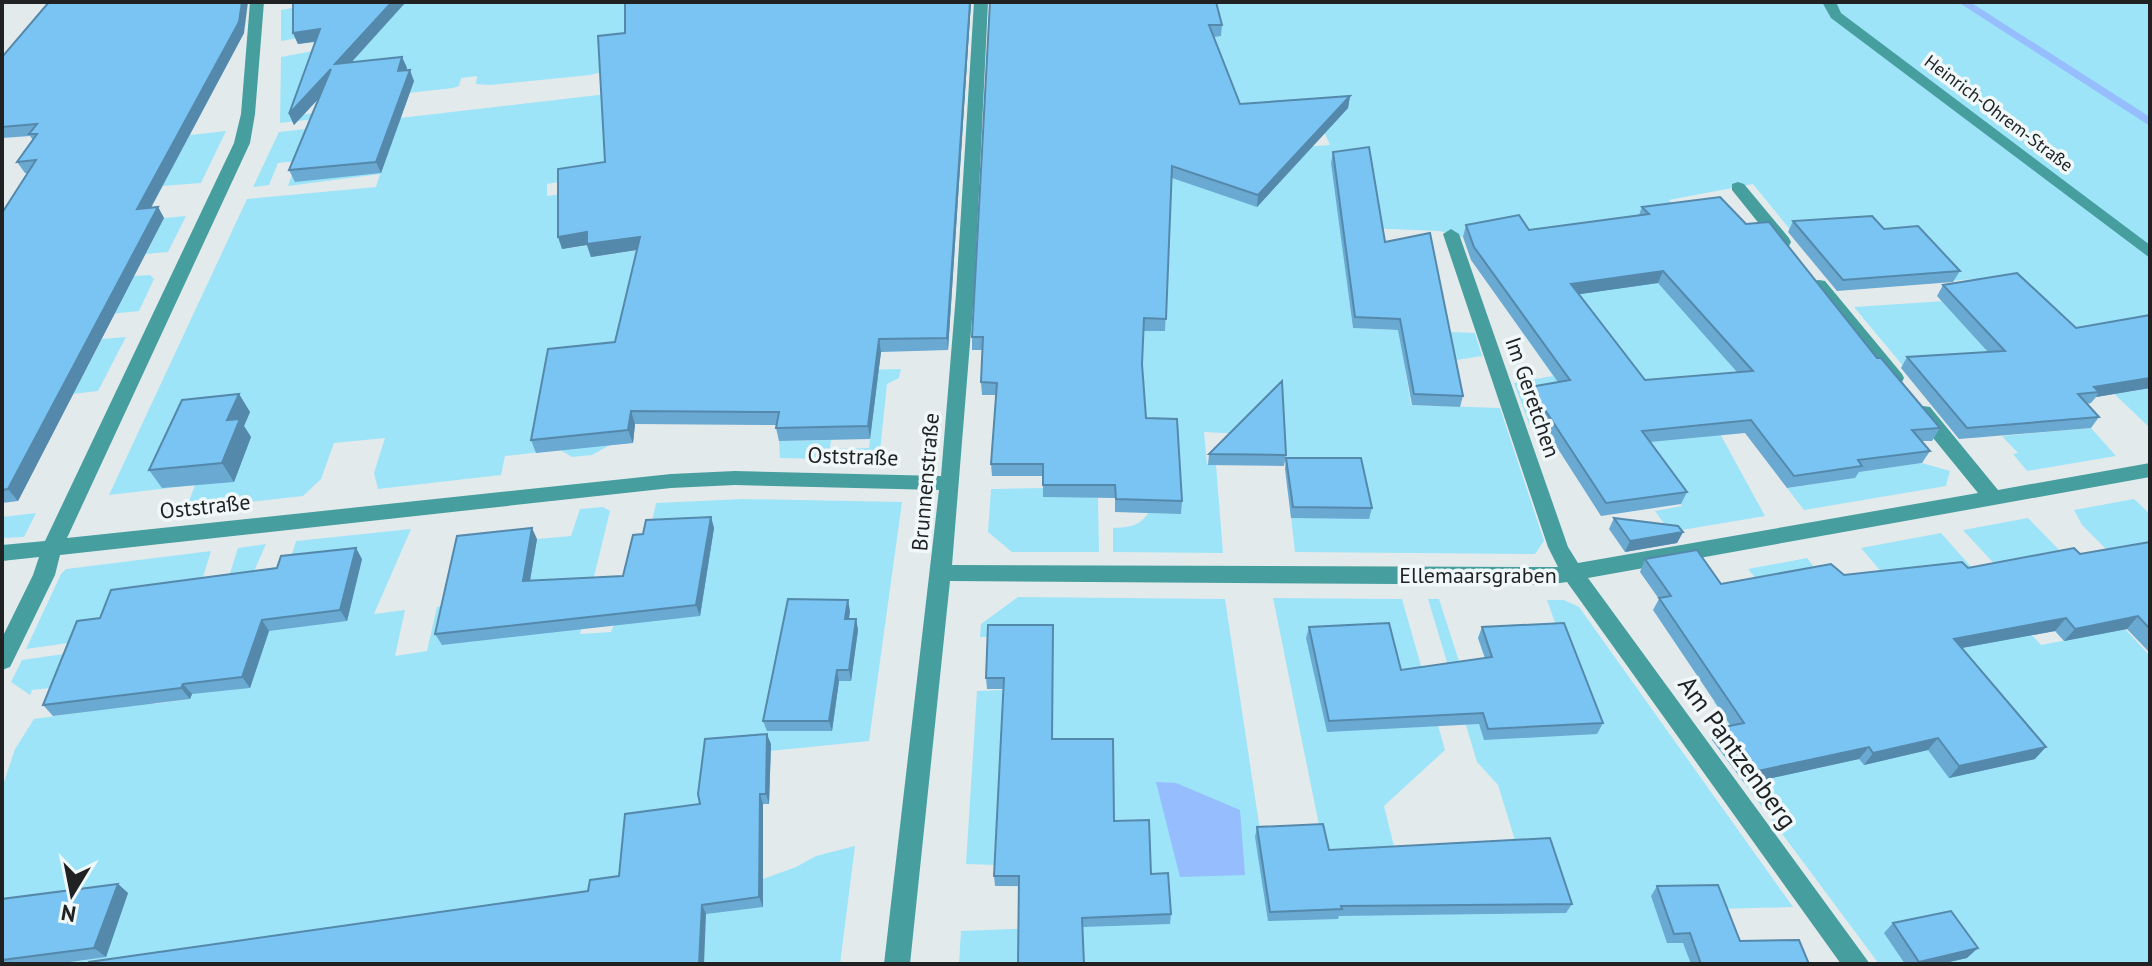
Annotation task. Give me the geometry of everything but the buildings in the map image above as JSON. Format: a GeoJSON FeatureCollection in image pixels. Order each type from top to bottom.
{"type":"FeatureCollection","features":[{"type":"Feature","properties":{"kind":"street"},"geometry":{"type":"LineString","coordinates":[[2,661],[44,575],[52,547],[242,143],[248,114],[257,2]]}},
{"type":"Feature","properties":{"kind":"street","name":"Brunnenstraße"},"geometry":{"type":"LineString","coordinates":[[897,964],[950,483],[965,294],[981,2]]}},
{"type":"Feature","properties":{"kind":"street","name":"Heinrich-Ohrem-Straße"},"geometry":{"type":"LineString","coordinates":[[1829,2],[1836,15],[2150,253]]}},
{"type":"Feature","properties":{"kind":"street"},"geometry":{"type":"LineString","coordinates":[[1738,187],[1994,499]]}},
{"type":"Feature","properties":{"kind":"street","name":"Im Geretchen"},"geometry":{"type":"LineString","coordinates":[[1451,234],[1558,547],[1573,574]]}},
{"type":"Feature","properties":{"kind":"street","name":"Ellemaarsgraben"},"geometry":{"type":"LineString","coordinates":[[940,573],[1530,577],[1573,574],[2150,470]]}},
{"type":"Feature","properties":{"kind":"street","name":"Oststraße"},"geometry":{"type":"LineString","coordinates":[[2,553],[671,481],[735,478],[950,483]]}},
{"type":"Feature","properties":{"kind":"street","name":"Am Pantzenberg"},"geometry":{"type":"LineString","coordinates":[[1573,574],[1857,964]]}},
{"type":"Feature","properties":{"kind":"shaded area"},"geometry":{"type":"Polygon","coordinates":[[[326,2],[782,2],[627,66],[590,75],[490,85],[476,84],[477,76],[461,78],[459,86],[453,88],[399,94],[311,78],[298,115],[353,109],[352,115],[280,123],[281,57],[356,43],[298,38],[281,41],[281,10],[326,2]]]}},
{"type":"Feature","properties":{"kind":"shaded area"},"geometry":{"type":"Polygon","coordinates":[[[1168,2],[2150,2],[2150,325],[2068,339],[1982,289],[1973,279],[1860,289],[1836,286],[1753,184],[1669,200],[1680,213],[1865,364],[1695,388],[1765,516],[1670,532],[1655,511],[1682,506],[1650,462],[1555,418],[1529,424],[1514,383],[1553,376],[1512,317],[1572,309],[1564,296],[1622,287],[1526,242],[1515,227],[1462,237],[1440,231],[1340,227],[1353,328],[1475,333],[1482,356],[1451,361],[1402,349],[1411,405],[1500,408],[1544,541],[1535,554],[1295,552],[1282,436],[1204,432],[1207,464],[1216,465],[1223,553],[1113,552],[1113,528],[1137,524],[1148,513],[1181,513],[1044,441],[1142,361],[1168,2]],[[1314,110],[1258,150],[1330,145],[1314,110]]]}},
{"type":"Feature","properties":{"kind":"shaded area"},"geometry":{"type":"Polygon","coordinates":[[[624,92],[608,174],[547,184],[547,196],[562,194],[563,249],[591,245],[591,257],[660,247],[632,443],[610,445],[592,455],[572,457],[560,450],[505,456],[501,475],[378,489],[374,473],[385,438],[334,443],[321,479],[303,496],[186,509],[195,485],[109,495],[247,199],[376,187],[380,174],[288,186],[297,161],[278,163],[269,185],[253,187],[279,132],[624,92]]]}},
{"type":"Feature","properties":{"kind":"shaded area"},"geometry":{"type":"Polygon","coordinates":[[[226,131],[201,183],[162,186],[190,135],[226,131]]]}},
{"type":"Feature","properties":{"kind":"shaded area"},"geometry":{"type":"Polygon","coordinates":[[[186,216],[168,252],[74,260],[147,252],[164,218],[186,216]]]}},
{"type":"Feature","properties":{"kind":"shaded area"},"geometry":{"type":"Polygon","coordinates":[[[150,275],[154,279],[139,311],[2,325],[134,276],[150,275]]]}},
{"type":"Feature","properties":{"kind":"shaded area"},"geometry":{"type":"Polygon","coordinates":[[[1990,298],[2045,382],[1930,368],[1987,437],[1963,438],[1854,307],[1990,298]]]}},
{"type":"Feature","properties":{"kind":"shaded area"},"geometry":{"type":"Polygon","coordinates":[[[126,337],[98,391],[28,399],[2,386],[82,377],[102,339],[126,337]]]}},
{"type":"Feature","properties":{"kind":"shaded area"},"geometry":{"type":"Polygon","coordinates":[[[901,369],[899,378],[887,384],[880,451],[873,460],[780,458],[779,441],[831,440],[830,449],[869,448],[876,384],[768,372],[901,369]]]}},
{"type":"Feature","properties":{"kind":"shaded area"},"geometry":{"type":"Polygon","coordinates":[[[2119,384],[2128,392],[2150,388],[2150,428],[2106,386],[2119,384]]]}},
{"type":"Feature","properties":{"kind":"shaded area"},"geometry":{"type":"Polygon","coordinates":[[[2091,428],[2116,456],[2027,471],[2013,454],[2018,453],[2002,436],[2091,428]]]}},
{"type":"Feature","properties":{"kind":"shaded area"},"geometry":{"type":"Polygon","coordinates":[[[1922,463],[1950,471],[1946,486],[1804,510],[1787,488],[1854,478],[1850,473],[1922,463]]]}},
{"type":"Feature","properties":{"kind":"shaded area"},"geometry":{"type":"Polygon","coordinates":[[[1043,488],[1098,498],[1099,552],[1012,552],[988,532],[991,489],[1043,488]]]}},
{"type":"Feature","properties":{"kind":"shaded area"},"geometry":{"type":"Polygon","coordinates":[[[743,499],[902,502],[869,741],[770,751],[770,745],[709,750],[763,879],[816,856],[855,846],[840,964],[2,964],[2,788],[15,749],[34,719],[83,712],[95,683],[32,690],[30,695],[11,682],[22,660],[78,652],[82,641],[26,649],[66,569],[211,551],[154,704],[190,699],[238,548],[266,544],[244,594],[288,567],[296,541],[411,529],[374,614],[405,610],[395,656],[427,651],[437,607],[451,604],[537,539],[571,536],[580,509],[603,507],[610,511],[580,634],[611,632],[650,531],[656,503],[743,499]]]}},
{"type":"Feature","properties":{"kind":"shaded area"},"geometry":{"type":"Polygon","coordinates":[[[2134,499],[2150,514],[2150,545],[2108,551],[2082,525],[2074,510],[2134,499]]]}},
{"type":"Feature","properties":{"kind":"shaded area"},"geometry":{"type":"Polygon","coordinates":[[[36,513],[24,537],[2,538],[2,517],[36,513]]]}},
{"type":"Feature","properties":{"kind":"shaded area"},"geometry":{"type":"Polygon","coordinates":[[[2028,518],[2066,557],[1999,569],[1963,530],[2028,518]]]}},
{"type":"Feature","properties":{"kind":"shaded area"},"geometry":{"type":"Polygon","coordinates":[[[1941,533],[2041,645],[2125,629],[2150,656],[2150,964],[1879,964],[1745,784],[1800,771],[1736,735],[1714,702],[1782,688],[1889,581],[1861,548],[1941,533]]]}},
{"type":"Feature","properties":{"kind":"shaded area"},"geometry":{"type":"Polygon","coordinates":[[[1807,558],[1821,576],[1770,596],[1748,569],[1807,558]]]}},
{"type":"Feature","properties":{"kind":"shaded area"},"geometry":{"type":"Polygon","coordinates":[[[1018,597],[1225,599],[1260,830],[1321,835],[1273,598],[1402,599],[1445,750],[1384,806],[1411,915],[1537,912],[1498,785],[1477,762],[1428,599],[1439,599],[1484,739],[1511,737],[1478,638],[1559,634],[1547,600],[1564,600],[1579,607],[1793,907],[1717,909],[1683,943],[1687,952],[1797,964],[959,964],[961,931],[1169,923],[1115,887],[995,886],[995,865],[966,864],[977,691],[1052,688],[1053,636],[980,637],[981,624],[1018,597]]]}},
{"type":"Feature","properties":{"kind":"shaded area"},"geometry":{"type":"Polygon","coordinates":[[[1156,782],[1176,783],[1240,810],[1245,875],[1180,877],[1156,782]]]}},
{"type":"Feature","properties":{"kind":"waterway","name":"Ellemaarsgraben"},"geometry":{"type":"LineString","coordinates":[[1963,2],[2150,122]]}}]}
